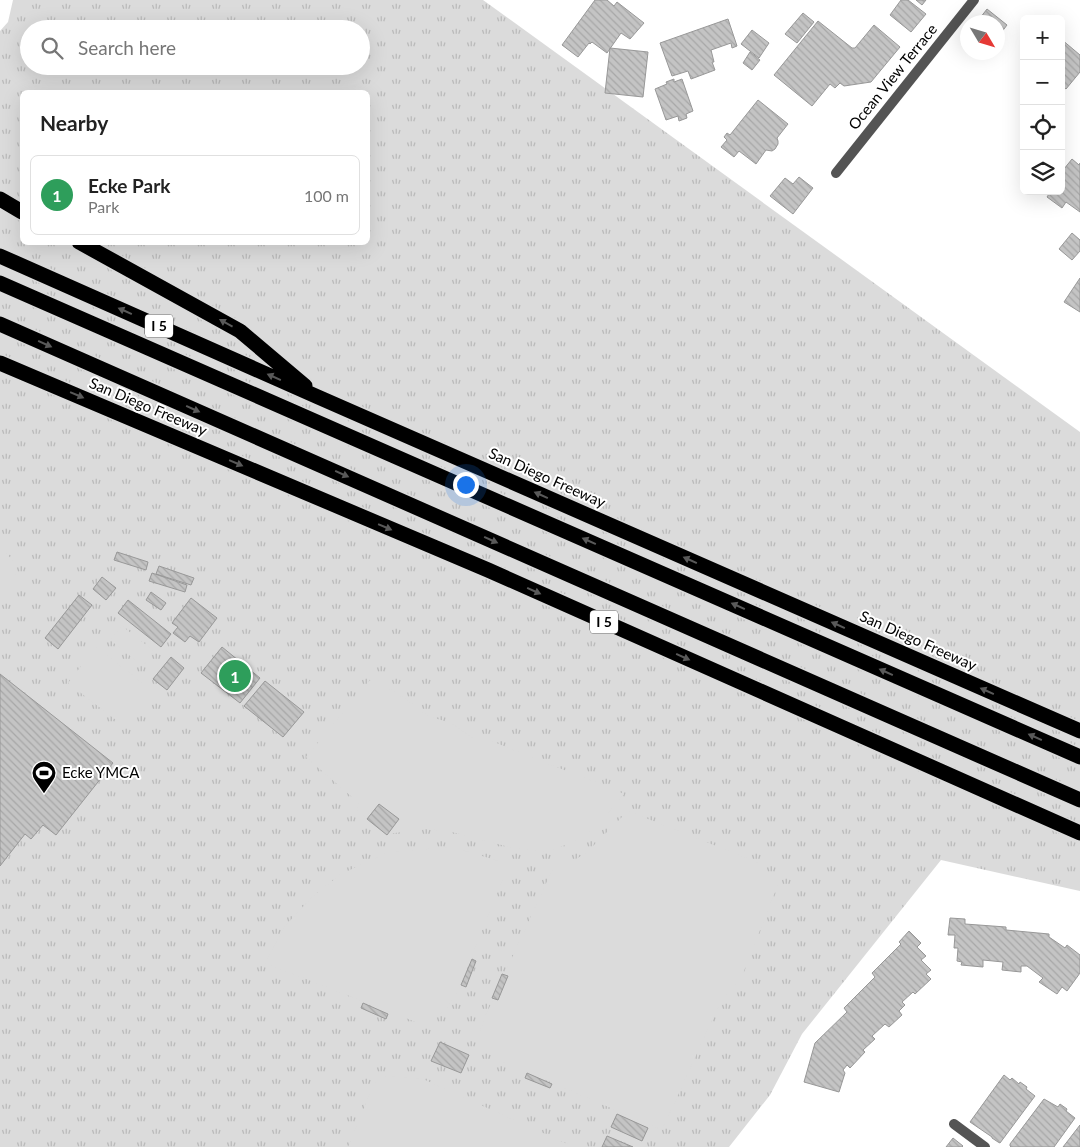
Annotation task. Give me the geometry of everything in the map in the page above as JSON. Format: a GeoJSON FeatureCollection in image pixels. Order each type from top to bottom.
{"type":"FeatureCollection","features":[{"type":"Feature","properties":{"kind":"highway"},"geometry":{"type":"LineString","coordinates":[[0,200],[20,211]]}},
{"type":"Feature","properties":{"kind":"highway"},"geometry":{"type":"LineString","coordinates":[[84,245],[240,331],[318,397]]}},
{"type":"Feature","properties":{"kind":"highway","name":"San Diego Freeway"},"geometry":{"type":"LineString","coordinates":[[0,256],[1080,731]]}},
{"type":"Feature","properties":{"kind":"highway"},"geometry":{"type":"LineString","coordinates":[[0,284],[1080,756]]}},
{"type":"Feature","properties":{"kind":"highway"},"geometry":{"type":"LineString","coordinates":[[0,324],[1080,800]]}},
{"type":"Feature","properties":{"kind":"highway","name":"San Diego Freeway"},"geometry":{"type":"LineString","coordinates":[[0,362],[488,570],[1080,833]]}},
{"type":"Feature","properties":{"kind":"street","name":"Ocean View Terrace"},"geometry":{"type":"LineString","coordinates":[[836,173],[974,0]]}},
{"type":"Feature","properties":{"kind":"street"},"geometry":{"type":"LineString","coordinates":[[954,1124],[985,1147]]}},
{"type":"Feature","properties":{"kind":"green space"},"geometry":{"type":"Polygon","coordinates":[[[13,0],[483,0],[1080,432],[1080,891],[941,860],[802,1034],[770,1095],[729,1147],[0,1147],[0,31],[8,22],[13,0]]]}},
{"type":"Feature","properties":{"kind":"green space"},"geometry":{"type":"Polygon","coordinates":[[[0,545],[12,560],[16,575],[0,599],[0,545]]]}},
{"type":"Feature","properties":{"kind":"green space"},"geometry":{"type":"Polygon","coordinates":[[[122,626],[154,651],[143,666],[110,640],[122,626]]]}},
{"type":"Feature","properties":{"kind":"green space"},"geometry":{"type":"Polygon","coordinates":[[[96,647],[153,691],[125,727],[68,683],[96,647]]]}},
{"type":"Feature","properties":{"kind":"green space"},"geometry":{"type":"Polygon","coordinates":[[[370,680],[385,686],[428,716],[451,723],[471,737],[494,742],[624,794],[591,830],[574,842],[545,852],[513,848],[448,831],[423,829],[388,834],[357,810],[359,802],[306,757],[370,680]]]}},
{"type":"Feature","properties":{"kind":"green space"},"geometry":{"type":"Polygon","coordinates":[[[628,811],[759,863],[779,882],[742,976],[720,1003],[662,1130],[499,1060],[479,1035],[484,1019],[554,866],[571,862],[586,853],[628,811]]]}},
{"type":"Feature","properties":{"kind":"green space"},"geometry":{"type":"Polygon","coordinates":[[[452,847],[509,864],[457,992],[447,1008],[438,1016],[421,1024],[265,963],[285,926],[313,896],[341,874],[389,852],[452,847]]]}},
{"type":"Feature","properties":{"kind":"green space"},"geometry":{"type":"Polygon","coordinates":[[[387,1076],[423,1079],[574,1147],[348,1147],[374,1083],[387,1076]]]}},
{"type":"Feature","properties":{"kind":"building"},"geometry":{"type":"Polygon","coordinates":[[[595,0],[607,0],[614,6],[617,2],[644,23],[630,39],[621,33],[607,53],[592,42],[589,43],[578,57],[562,45],[595,0]]]}},
{"type":"Feature","properties":{"kind":"building"},"geometry":{"type":"Polygon","coordinates":[[[901,0],[908,0],[926,14],[911,32],[890,15],[901,0]]]}},
{"type":"Feature","properties":{"kind":"building"},"geometry":{"type":"Polygon","coordinates":[[[916,0],[926,0],[922,5],[916,0]]]}},
{"type":"Feature","properties":{"kind":"building"},"geometry":{"type":"Polygon","coordinates":[[[987,9],[994,15],[982,15],[987,9]]]}},
{"type":"Feature","properties":{"kind":"building"},"geometry":{"type":"Polygon","coordinates":[[[803,13],[814,22],[797,43],[785,34],[803,13]]]}},
{"type":"Feature","properties":{"kind":"building"},"geometry":{"type":"Polygon","coordinates":[[[728,19],[737,46],[732,48],[731,43],[711,50],[715,70],[691,79],[688,71],[672,76],[660,43],[728,19]]]}},
{"type":"Feature","properties":{"kind":"building"},"geometry":{"type":"Polygon","coordinates":[[[818,21],[852,48],[855,48],[874,25],[900,47],[871,82],[844,86],[840,83],[835,88],[830,84],[812,106],[774,75],[818,21]]]}},
{"type":"Feature","properties":{"kind":"building"},"geometry":{"type":"Polygon","coordinates":[[[752,30],[769,43],[759,58],[741,44],[752,30]]]}},
{"type":"Feature","properties":{"kind":"building"},"geometry":{"type":"Polygon","coordinates":[[[1065,42],[1080,55],[1080,72],[1066,89],[1065,42]]]}},
{"type":"Feature","properties":{"kind":"building"},"geometry":{"type":"Polygon","coordinates":[[[610,48],[648,52],[643,97],[605,93],[610,48]]]}},
{"type":"Feature","properties":{"kind":"building"},"geometry":{"type":"Polygon","coordinates":[[[750,52],[760,60],[752,70],[743,63],[750,52]]]}},
{"type":"Feature","properties":{"kind":"building"},"geometry":{"type":"Polygon","coordinates":[[[674,79],[674,82],[682,79],[693,111],[686,114],[687,118],[679,121],[678,116],[666,120],[655,89],[674,79]]]}},
{"type":"Feature","properties":{"kind":"building"},"geometry":{"type":"Polygon","coordinates":[[[758,100],[788,124],[777,138],[778,144],[775,149],[772,151],[766,150],[756,164],[739,151],[734,157],[721,147],[727,140],[724,137],[727,133],[730,135],[758,100]]]}},
{"type":"Feature","properties":{"kind":"building"},"geometry":{"type":"Polygon","coordinates":[[[1072,159],[1079,165],[1080,163],[1080,212],[1066,202],[1062,208],[1047,197],[1048,195],[1065,195],[1065,168],[1072,159]]]}},
{"type":"Feature","properties":{"kind":"building"},"geometry":{"type":"Polygon","coordinates":[[[799,177],[813,188],[793,214],[770,196],[785,178],[793,184],[799,177]]]}},
{"type":"Feature","properties":{"kind":"building"},"geometry":{"type":"Polygon","coordinates":[[[1072,233],[1080,240],[1080,251],[1072,260],[1059,249],[1072,233]]]}},
{"type":"Feature","properties":{"kind":"building"},"geometry":{"type":"Polygon","coordinates":[[[1080,278],[1080,312],[1064,302],[1080,278]]]}},
{"type":"Feature","properties":{"kind":"building"},"geometry":{"type":"Polygon","coordinates":[[[117,552],[148,562],[146,570],[114,560],[117,552]]]}},
{"type":"Feature","properties":{"kind":"building"},"geometry":{"type":"Polygon","coordinates":[[[159,566],[194,578],[191,585],[156,574],[159,566]]]}},
{"type":"Feature","properties":{"kind":"building"},"geometry":{"type":"Polygon","coordinates":[[[152,573],[187,585],[185,592],[149,581],[152,573]]]}},
{"type":"Feature","properties":{"kind":"building"},"geometry":{"type":"Polygon","coordinates":[[[102,577],[116,588],[106,600],[93,589],[102,577]]]}},
{"type":"Feature","properties":{"kind":"building"},"geometry":{"type":"Polygon","coordinates":[[[151,592],[166,603],[161,610],[146,600],[151,592]]]}},
{"type":"Feature","properties":{"kind":"building"},"geometry":{"type":"Polygon","coordinates":[[[79,595],[92,605],[58,649],[45,638],[79,595]]]}},
{"type":"Feature","properties":{"kind":"building"},"geometry":{"type":"Polygon","coordinates":[[[191,598],[217,618],[199,642],[190,636],[185,642],[173,633],[178,627],[172,623],[191,598]]]}},
{"type":"Feature","properties":{"kind":"building"},"geometry":{"type":"Polygon","coordinates":[[[128,600],[171,634],[161,647],[118,613],[128,600]]]}},
{"type":"Feature","properties":{"kind":"building"},"geometry":{"type":"Polygon","coordinates":[[[222,647],[260,678],[240,703],[201,673],[222,647]]]}},
{"type":"Feature","properties":{"kind":"building"},"geometry":{"type":"Polygon","coordinates":[[[171,657],[184,668],[167,690],[153,679],[171,657]]]}},
{"type":"Feature","properties":{"kind":"building","name":"Ecke YMCA"},"geometry":{"type":"Polygon","coordinates":[[[0,674],[113,763],[56,835],[43,825],[31,839],[25,834],[0,866],[0,674]]]}},
{"type":"Feature","properties":{"kind":"building"},"geometry":{"type":"Polygon","coordinates":[[[265,681],[304,712],[283,737],[244,706],[265,681]]]}},
{"type":"Feature","properties":{"kind":"building"},"geometry":{"type":"Polygon","coordinates":[[[379,804],[399,819],[387,835],[367,819],[379,804]]]}},
{"type":"Feature","properties":{"kind":"building"},"geometry":{"type":"Polygon","coordinates":[[[950,918],[965,919],[965,924],[1006,927],[1006,930],[1049,934],[1049,937],[1065,948],[1067,945],[1080,955],[1080,973],[1067,991],[1062,987],[1057,994],[1039,982],[1043,978],[1027,966],[1021,966],[1021,972],[1002,970],[1003,962],[983,960],[983,967],[961,965],[962,962],[957,961],[958,948],[954,948],[955,935],[948,935],[950,918]]]}},
{"type":"Feature","properties":{"kind":"building"},"geometry":{"type":"Polygon","coordinates":[[[909,931],[921,943],[917,947],[926,956],[921,960],[931,970],[926,974],[931,979],[915,994],[913,992],[902,1002],[905,1005],[899,1011],[902,1015],[889,1027],[885,1024],[872,1036],[875,1039],[863,1050],[865,1052],[850,1068],[847,1065],[843,1070],[845,1073],[839,1092],[804,1082],[815,1043],[847,1012],[844,1008],[875,977],[872,973],[901,944],[899,942],[909,931]]]}},
{"type":"Feature","properties":{"kind":"building"},"geometry":{"type":"Polygon","coordinates":[[[472,959],[476,961],[466,987],[461,985],[472,959]]]}},
{"type":"Feature","properties":{"kind":"building"},"geometry":{"type":"Polygon","coordinates":[[[502,974],[508,976],[498,1000],[492,998],[502,974]]]}},
{"type":"Feature","properties":{"kind":"building"},"geometry":{"type":"Polygon","coordinates":[[[363,1003],[388,1014],[386,1019],[361,1008],[363,1003]]]}},
{"type":"Feature","properties":{"kind":"building"},"geometry":{"type":"Polygon","coordinates":[[[440,1042],[469,1055],[461,1073],[431,1061],[440,1042]]]}},
{"type":"Feature","properties":{"kind":"building"},"geometry":{"type":"Polygon","coordinates":[[[527,1073],[552,1084],[550,1088],[525,1078],[527,1073]]]}},
{"type":"Feature","properties":{"kind":"building"},"geometry":{"type":"Polygon","coordinates":[[[1004,1075],[1010,1080],[1012,1078],[1019,1084],[1020,1082],[1035,1096],[1000,1143],[970,1122],[1004,1075]]]}},
{"type":"Feature","properties":{"kind":"building"},"geometry":{"type":"Polygon","coordinates":[[[1044,1099],[1058,1107],[1060,1104],[1075,1118],[1054,1147],[1011,1147],[1010,1144],[1044,1099]]]}},
{"type":"Feature","properties":{"kind":"building"},"geometry":{"type":"Polygon","coordinates":[[[617,1114],[648,1128],[642,1141],[611,1127],[617,1114]]]}},
{"type":"Feature","properties":{"kind":"building"},"geometry":{"type":"Polygon","coordinates":[[[1080,1125],[1080,1147],[1063,1147],[1080,1125]]]}},
{"type":"Feature","properties":{"kind":"building"},"geometry":{"type":"Polygon","coordinates":[[[607,1136],[633,1147],[602,1147],[607,1136]]]}},
{"type":"Feature","properties":{"kind":"building"},"geometry":{"type":"Polygon","coordinates":[[[953,1138],[963,1146],[946,1147],[953,1138]]]}},
{"type":"Feature","properties":{"kind":"place","name":"Ecke Park"},"geometry":{"type":"Point","coordinates":[235,676]}},
{"type":"Feature","properties":{"kind":"place","name":"Ecke YMCA"},"geometry":{"type":"Point","coordinates":[44,794]}}]}
